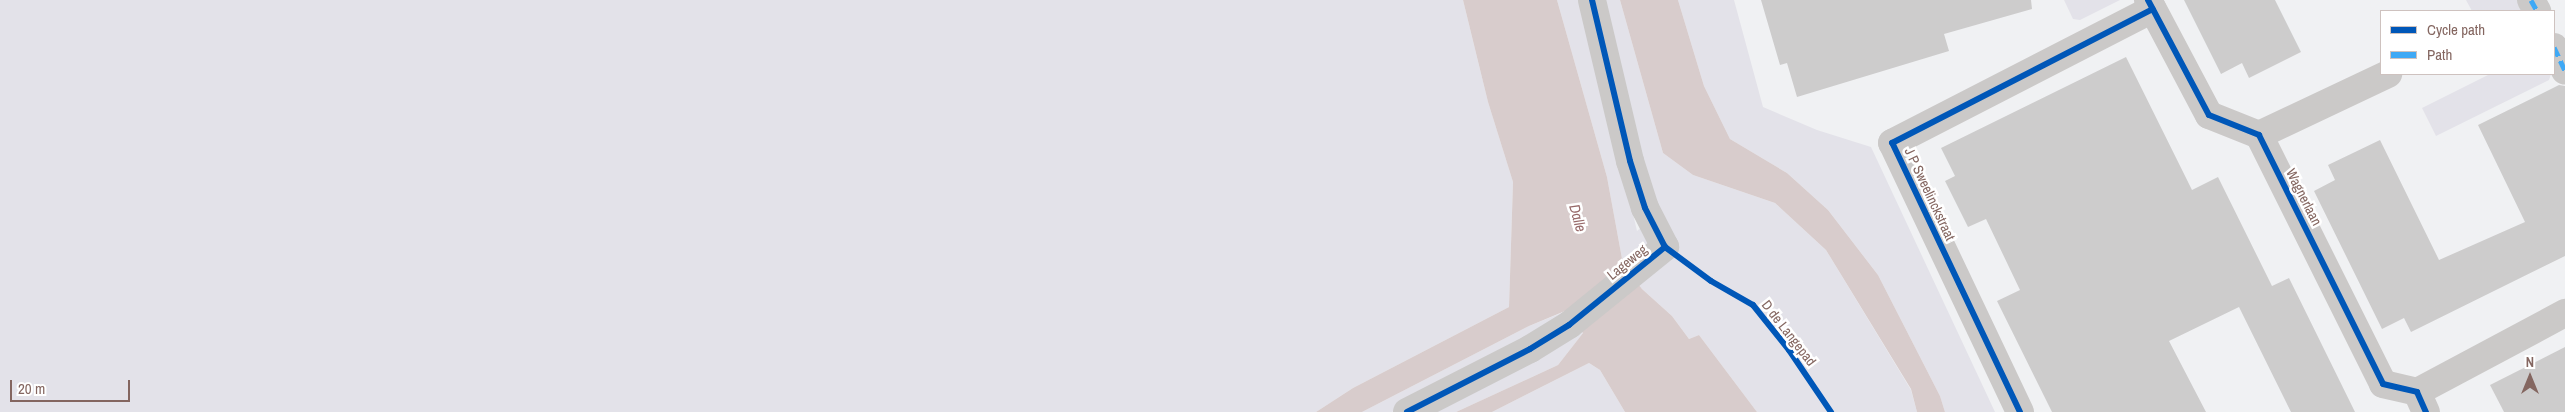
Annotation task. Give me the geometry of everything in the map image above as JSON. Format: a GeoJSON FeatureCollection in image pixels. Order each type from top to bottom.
{"type":"FeatureCollection","features":[{"type":"Feature","properties":{"kind":"street","name":"Lageweg"},"geometry":{"type":"LineString","coordinates":[[1408,412],[1530,350],[1569,326],[1665,247],[1644,208],[1630,161],[1592,0]]}},
{"type":"Feature","properties":{"kind":"street"},"geometry":{"type":"LineString","coordinates":[[2150,5],[2209,115],[2259,135],[2386,75]]}},
{"type":"Feature","properties":{"kind":"street","name":"J P Sweelinckstraat"},"geometry":{"type":"LineString","coordinates":[[2020,412],[1892,143],[2150,5]]}},
{"type":"Feature","properties":{"kind":"street"},"geometry":{"type":"LineString","coordinates":[[2555,49],[2565,70]]}},
{"type":"Feature","properties":{"kind":"street","name":"Wagnerlaan"},"geometry":{"type":"LineString","coordinates":[[2259,135],[2383,384],[2422,402]]}},
{"type":"Feature","properties":{"kind":"street"},"geometry":{"type":"LineString","coordinates":[[2422,402],[2565,313]]}},
{"type":"Feature","properties":{"kind":"shaded area"},"geometry":{"type":"Polygon","coordinates":[[[0,0],[1463,0],[1488,102],[1513,182],[1509,307],[1353,388],[1316,412],[0,412],[0,0]]]}},
{"type":"Feature","properties":{"kind":"shaded area"},"geometry":{"type":"Polygon","coordinates":[[[1557,0],[1583,0],[1637,231],[1658,213],[1600,0],[1620,0],[1663,153],[1693,175],[1775,203],[1826,250],[1911,390],[1917,412],[1757,412],[1699,335],[1689,339],[1672,316],[1642,289],[1623,264],[1607,177],[1557,0]]]}},
{"type":"Feature","properties":{"kind":"shaded area"},"geometry":{"type":"Polygon","coordinates":[[[1678,0],[1734,0],[1763,107],[1817,130],[1871,147],[1995,412],[1945,412],[1940,396],[1878,275],[1828,210],[1787,173],[1730,139],[1704,86],[1678,0]]]}},
{"type":"Feature","properties":{"kind":"shaded area"},"geometry":{"type":"Polygon","coordinates":[[[2064,0],[2120,0],[2080,20],[2073,19],[2064,0]]]}},
{"type":"Feature","properties":{"kind":"shaded area"},"geometry":{"type":"Polygon","coordinates":[[[2466,0],[2522,0],[2527,10],[2471,10],[2466,0]]]}},
{"type":"Feature","properties":{"kind":"shaded area"},"geometry":{"type":"Polygon","coordinates":[[[2488,75],[2551,75],[2549,80],[2436,136],[2422,108],[2488,75]]]}},
{"type":"Feature","properties":{"kind":"shaded area"},"geometry":{"type":"Polygon","coordinates":[[[1566,311],[1542,334],[1392,412],[1362,412],[1529,326],[1566,311]]]}},
{"type":"Feature","properties":{"kind":"shaded area"},"geometry":{"type":"Polygon","coordinates":[[[1581,330],[1583,333],[1558,365],[1456,412],[1427,412],[1581,330]]]}},
{"type":"Feature","properties":{"kind":"shaded area"},"geometry":{"type":"Polygon","coordinates":[[[1589,363],[1600,370],[1625,412],[1492,412],[1589,363]]]}},
{"type":"Feature","properties":{"kind":"water","name":"Dalle"},"geometry":{"type":"Polygon","coordinates":[[[1463,0],[1557,0],[1607,177],[1623,264],[1642,289],[1672,316],[1689,339],[1699,335],[1757,412],[1625,412],[1600,370],[1589,363],[1492,412],[1456,412],[1558,365],[1583,333],[1565,311],[1529,326],[1362,412],[1316,412],[1353,388],[1509,307],[1513,182],[1488,102],[1463,0]]]}},
{"type":"Feature","properties":{"kind":"water"},"geometry":{"type":"Polygon","coordinates":[[[1620,0],[1678,0],[1704,86],[1730,139],[1787,173],[1828,210],[1878,275],[1940,396],[1945,412],[1917,412],[1911,389],[1826,250],[1775,203],[1693,175],[1663,153],[1620,0]]]}},
{"type":"Feature","properties":{"kind":"building"},"geometry":{"type":"Polygon","coordinates":[[[1761,0],[2031,0],[2032,9],[1944,34],[1949,51],[1797,97],[1787,63],[1780,65],[1761,0]]]}},
{"type":"Feature","properties":{"kind":"building"},"geometry":{"type":"Polygon","coordinates":[[[2184,0],[2275,0],[2301,52],[2249,78],[2242,63],[2221,74],[2184,0]]]}},
{"type":"Feature","properties":{"kind":"building"},"geometry":{"type":"Polygon","coordinates":[[[2126,57],[2192,190],[2218,177],[2272,286],[2289,278],[2355,412],[2291,412],[2239,307],[2169,341],[2206,412],[2052,412],[1997,301],[2020,290],[1986,219],[1968,227],[1945,181],[1955,176],[1941,148],[2126,57]]]}},
{"type":"Feature","properties":{"kind":"building"},"geometry":{"type":"Polygon","coordinates":[[[2559,85],[2565,86],[2565,256],[2411,332],[2404,318],[2382,329],[2314,191],[2335,180],[2328,165],[2380,140],[2439,260],[2525,222],[2478,125],[2559,85]]]}},
{"type":"Feature","properties":{"kind":"building"},"geometry":{"type":"Polygon","coordinates":[[[2565,347],[2565,412],[2504,412],[2490,385],[2565,347]]]}},
{"type":"Feature","properties":{"kind":"marked path"},"geometry":{"type":"LineString","coordinates":[[2531,0],[2536,10]]}},
{"type":"Feature","properties":{"kind":"marked path"},"geometry":{"type":"LineString","coordinates":[[2555,49],[2565,71]]}},
{"type":"Feature","properties":{"kind":"cycle path","name":"D de Langepad"},"geometry":{"type":"LineString","coordinates":[[1592,0],[1630,161],[1645,208],[1665,247],[1711,281],[1753,305],[1789,350],[1831,412]]}},
{"type":"Feature","properties":{"kind":"cycle path"},"geometry":{"type":"LineString","coordinates":[[2148,0],[2209,115],[2259,135],[2383,384],[2417,392],[2426,412]]}},
{"type":"Feature","properties":{"kind":"cycle path"},"geometry":{"type":"LineString","coordinates":[[2020,412],[1892,143],[2153,9]]}},
{"type":"Feature","properties":{"kind":"cycle path"},"geometry":{"type":"LineString","coordinates":[[1407,412],[1530,349],[1569,325],[1665,247]]}}]}
